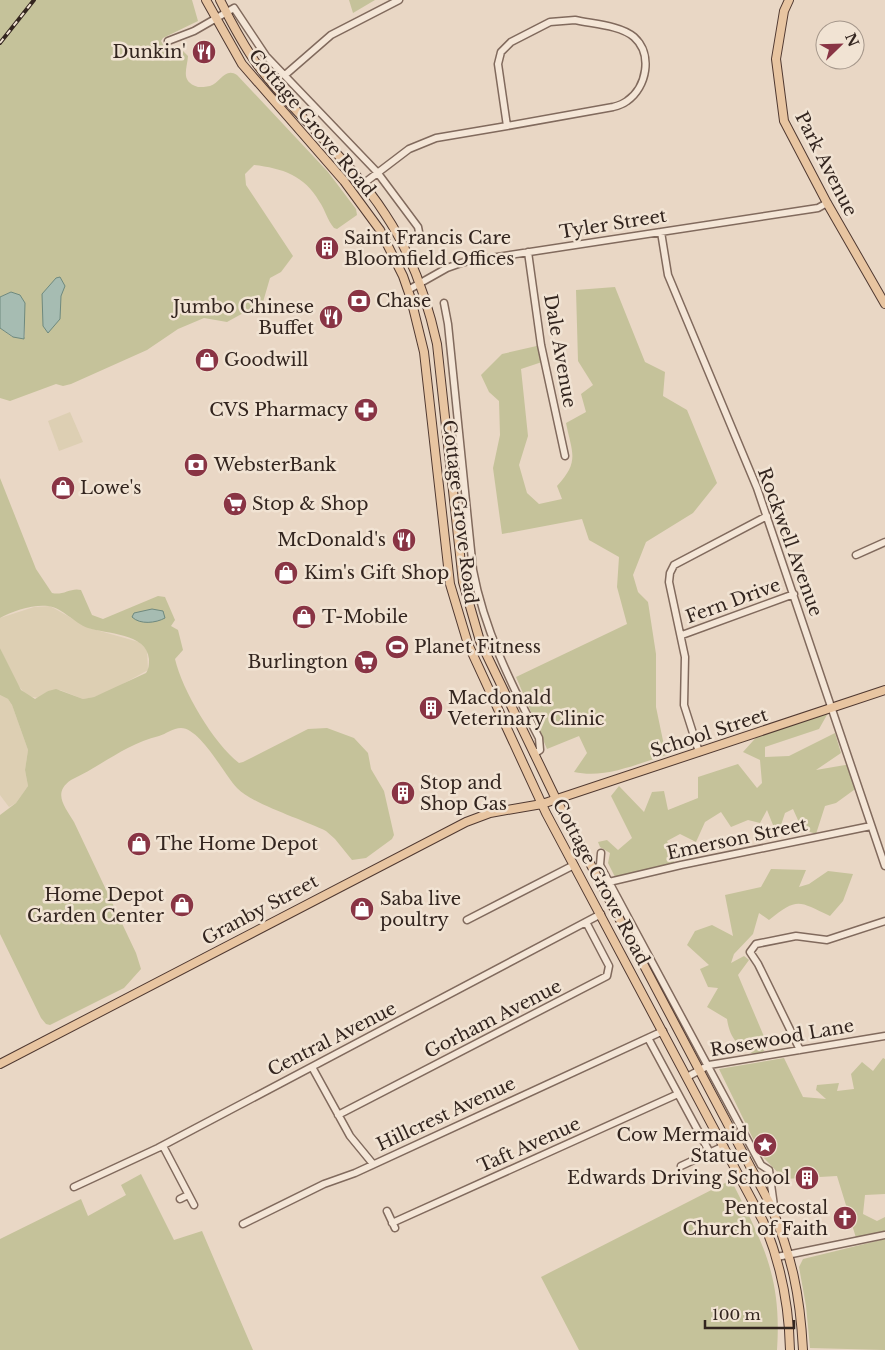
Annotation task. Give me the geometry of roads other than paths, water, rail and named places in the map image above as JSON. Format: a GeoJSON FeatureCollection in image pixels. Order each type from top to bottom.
{"type":"FeatureCollection","features":[{"type":"Feature","properties":{"kind":"main road","name":"Cottage Grove Road"},"geometry":{"type":"LineString","coordinates":[[206,0],[242,64],[344,181],[380,230],[408,290],[424,352],[450,584],[468,644],[542,804],[756,1206],[777,1257],[788,1308],[790,1350]]}},
{"type":"Feature","properties":{"kind":"main road","name":"Cottage Grove Road"},"geometry":{"type":"LineString","coordinates":[[220,0],[226,13],[263,71],[363,184],[385,214],[408,257],[419,283],[436,344],[463,582],[477,633],[499,684],[556,799],[776,1219],[790,1254],[801,1314],[803,1350]]}},
{"type":"Feature","properties":{"kind":"main road","name":"Park Avenue"},"geometry":{"type":"LineString","coordinates":[[789,0],[784,11],[776,60],[784,121],[827,203],[885,304]]}},
{"type":"Feature","properties":{"kind":"main road"},"geometry":{"type":"LineString","coordinates":[[433,428],[445,428]]}},
{"type":"Feature","properties":{"kind":"main road"},"geometry":{"type":"LineString","coordinates":[[450,584],[463,582]]}},
{"type":"Feature","properties":{"kind":"main road","name":"School Street"},"geometry":{"type":"LineString","coordinates":[[542,804],[833,709],[885,690]]}},
{"type":"Feature","properties":{"kind":"main road","name":"Granby Street"},"geometry":{"type":"LineString","coordinates":[[0,1064],[455,826],[490,813],[542,804]]}},
{"type":"Feature","properties":{"kind":"street"},"geometry":{"type":"LineString","coordinates":[[285,75],[331,36],[399,0]]}},
{"type":"Feature","properties":{"kind":"street","name":"Cottage Grove Road"},"geometry":{"type":"LineString","coordinates":[[226,13],[234,8],[252,37],[285,75],[377,172],[418,227],[420,237]]}},
{"type":"Feature","properties":{"kind":"street"},"geometry":{"type":"LineString","coordinates":[[168,41],[187,34],[226,13]]}},
{"type":"Feature","properties":{"kind":"street"},"geometry":{"type":"LineString","coordinates":[[363,184],[409,149],[436,138],[506,126],[613,107],[627,102],[639,89],[645,74],[646,58],[642,48],[634,37],[622,31],[575,20],[550,22],[511,42],[501,52],[498,64],[506,126]]}},
{"type":"Feature","properties":{"kind":"street","name":"Tyler Street"},"geometry":{"type":"LineString","coordinates":[[408,290],[464,262],[818,208],[827,203]]}},
{"type":"Feature","properties":{"kind":"street","name":"Rockwell Avenue"},"geometry":{"type":"LineString","coordinates":[[662,232],[671,284],[757,488],[885,866]]}},
{"type":"Feature","properties":{"kind":"street","name":"Dale Avenue"},"geometry":{"type":"LineString","coordinates":[[528,252],[542,345],[565,456]]}},
{"type":"Feature","properties":{"kind":"street","name":"Cottage Grove Road"},"geometry":{"type":"LineString","coordinates":[[444,303],[448,324],[478,597],[489,631],[539,738],[540,750],[534,754]]}},
{"type":"Feature","properties":{"kind":"street","name":"Cottage Grove Road"},"geometry":{"type":"LineString","coordinates":[[455,515],[468,514]]}},
{"type":"Feature","properties":{"kind":"street"},"geometry":{"type":"LineString","coordinates":[[682,635],[669,582],[670,572],[674,565],[767,516]]}},
{"type":"Feature","properties":{"kind":"street"},"geometry":{"type":"LineString","coordinates":[[856,555],[885,542]]}},
{"type":"Feature","properties":{"kind":"street","name":"Fern Drive"},"geometry":{"type":"LineString","coordinates":[[699,752],[684,705],[685,658],[682,635],[794,594]]}},
{"type":"Feature","properties":{"kind":"street"},"geometry":{"type":"LineString","coordinates":[[499,684],[510,678]]}},
{"type":"Feature","properties":{"kind":"street","name":"Emerson Street"},"geometry":{"type":"LineString","coordinates":[[609,882],[681,865],[871,826]]}},
{"type":"Feature","properties":{"kind":"street","name":"Cottage Grove Road"},"geometry":{"type":"LineString","coordinates":[[602,853],[600,865],[761,1165],[769,1170],[776,1219]]}},
{"type":"Feature","properties":{"kind":"street"},"geometry":{"type":"LineString","coordinates":[[467,920],[574,865]]}},
{"type":"Feature","properties":{"kind":"street","name":"Central Avenue"},"geometry":{"type":"LineString","coordinates":[[74,1187],[163,1146],[601,914]]}},
{"type":"Feature","properties":{"kind":"street"},"geometry":{"type":"LineString","coordinates":[[800,1050],[758,964],[750,952],[756,944],[796,936],[827,940],[885,920]]}},
{"type":"Feature","properties":{"kind":"street","name":"Gorham Avenue"},"geometry":{"type":"LineString","coordinates":[[338,1115],[607,976],[609,966],[586,922]]}},
{"type":"Feature","properties":{"kind":"street","name":"Hillcrest Avenue"},"geometry":{"type":"LineString","coordinates":[[242,1224],[326,1183],[373,1164],[663,1031]]}},
{"type":"Feature","properties":{"kind":"street","name":"Rosewood Lane"},"geometry":{"type":"LineString","coordinates":[[687,1076],[708,1065],[885,1036]]}},
{"type":"Feature","properties":{"kind":"street"},"geometry":{"type":"LineString","coordinates":[[648,1038],[710,1153]]}},
{"type":"Feature","properties":{"kind":"street"},"geometry":{"type":"LineString","coordinates":[[312,1066],[338,1115],[360,1150],[373,1164]]}},
{"type":"Feature","properties":{"kind":"street","name":"Taft Avenue"},"geometry":{"type":"LineString","coordinates":[[387,1211],[394,1226],[678,1094]]}},
{"type":"Feature","properties":{"kind":"street"},"geometry":{"type":"LineString","coordinates":[[163,1146],[194,1205]]}},
{"type":"Feature","properties":{"kind":"street"},"geometry":{"type":"LineString","coordinates":[[681,1166],[724,1146]]}},
{"type":"Feature","properties":{"kind":"street"},"geometry":{"type":"LineString","coordinates":[[180,1199],[188,1195]]}},
{"type":"Feature","properties":{"kind":"street"},"geometry":{"type":"LineString","coordinates":[[777,1257],[885,1235]]}},
{"type":"Feature","properties":{"kind":"railway"},"geometry":{"type":"LineString","coordinates":[[0,43],[34,0]]}},
{"type":"Feature","properties":{"kind":"place","name":"Dunkin'"},"geometry":{"type":"Point","coordinates":[204,52]}},
{"type":"Feature","properties":{"kind":"place","name":"Saint Francis Care Bloomfield Offices"},"geometry":{"type":"Point","coordinates":[327,248]}},
{"type":"Feature","properties":{"kind":"place","name":"Chase"},"geometry":{"type":"Point","coordinates":[359,301]}},
{"type":"Feature","properties":{"kind":"place","name":"Jumbo Chinese Buffet"},"geometry":{"type":"Point","coordinates":[331,317]}},
{"type":"Feature","properties":{"kind":"place","name":"Goodwill"},"geometry":{"type":"Point","coordinates":[207,360]}},
{"type":"Feature","properties":{"kind":"place","name":"CVS Pharmacy"},"geometry":{"type":"Point","coordinates":[366,410]}},
{"type":"Feature","properties":{"kind":"place","name":"WebsterBank"},"geometry":{"type":"Point","coordinates":[196,465]}},
{"type":"Feature","properties":{"kind":"place","name":"Lowe's"},"geometry":{"type":"Point","coordinates":[63,488]}},
{"type":"Feature","properties":{"kind":"place","name":"Stop & Shop"},"geometry":{"type":"Point","coordinates":[235,504]}},
{"type":"Feature","properties":{"kind":"place","name":"McDonald's"},"geometry":{"type":"Point","coordinates":[404,540]}},
{"type":"Feature","properties":{"kind":"place","name":"Kim's Gift Shop"},"geometry":{"type":"Point","coordinates":[286,573]}},
{"type":"Feature","properties":{"kind":"place","name":"T-Mobile"},"geometry":{"type":"Point","coordinates":[304,617]}},
{"type":"Feature","properties":{"kind":"place","name":"Planet Fitness"},"geometry":{"type":"Point","coordinates":[397,647]}},
{"type":"Feature","properties":{"kind":"place","name":"Burlington"},"geometry":{"type":"Point","coordinates":[366,662]}},
{"type":"Feature","properties":{"kind":"place","name":"Macdonald Veterinary Clinic"},"geometry":{"type":"Point","coordinates":[431,708]}},
{"type":"Feature","properties":{"kind":"place","name":"Stop and Shop Gas"},"geometry":{"type":"Point","coordinates":[403,793]}},
{"type":"Feature","properties":{"kind":"place","name":"The Home Depot"},"geometry":{"type":"Point","coordinates":[139,844]}},
{"type":"Feature","properties":{"kind":"place","name":"Home Depot Garden Center"},"geometry":{"type":"Point","coordinates":[182,905]}},
{"type":"Feature","properties":{"kind":"place","name":"Saba live poultry"},"geometry":{"type":"Point","coordinates":[362,909]}},
{"type":"Feature","properties":{"kind":"place","name":"Cow Mermaid Statue"},"geometry":{"type":"Point","coordinates":[765,1145]}},
{"type":"Feature","properties":{"kind":"place","name":"Edwards Driving School"},"geometry":{"type":"Point","coordinates":[807,1178]}},
{"type":"Feature","properties":{"kind":"place","name":"Pentecostal Church of Faith"},"geometry":{"type":"Point","coordinates":[845,1218]}}]}
